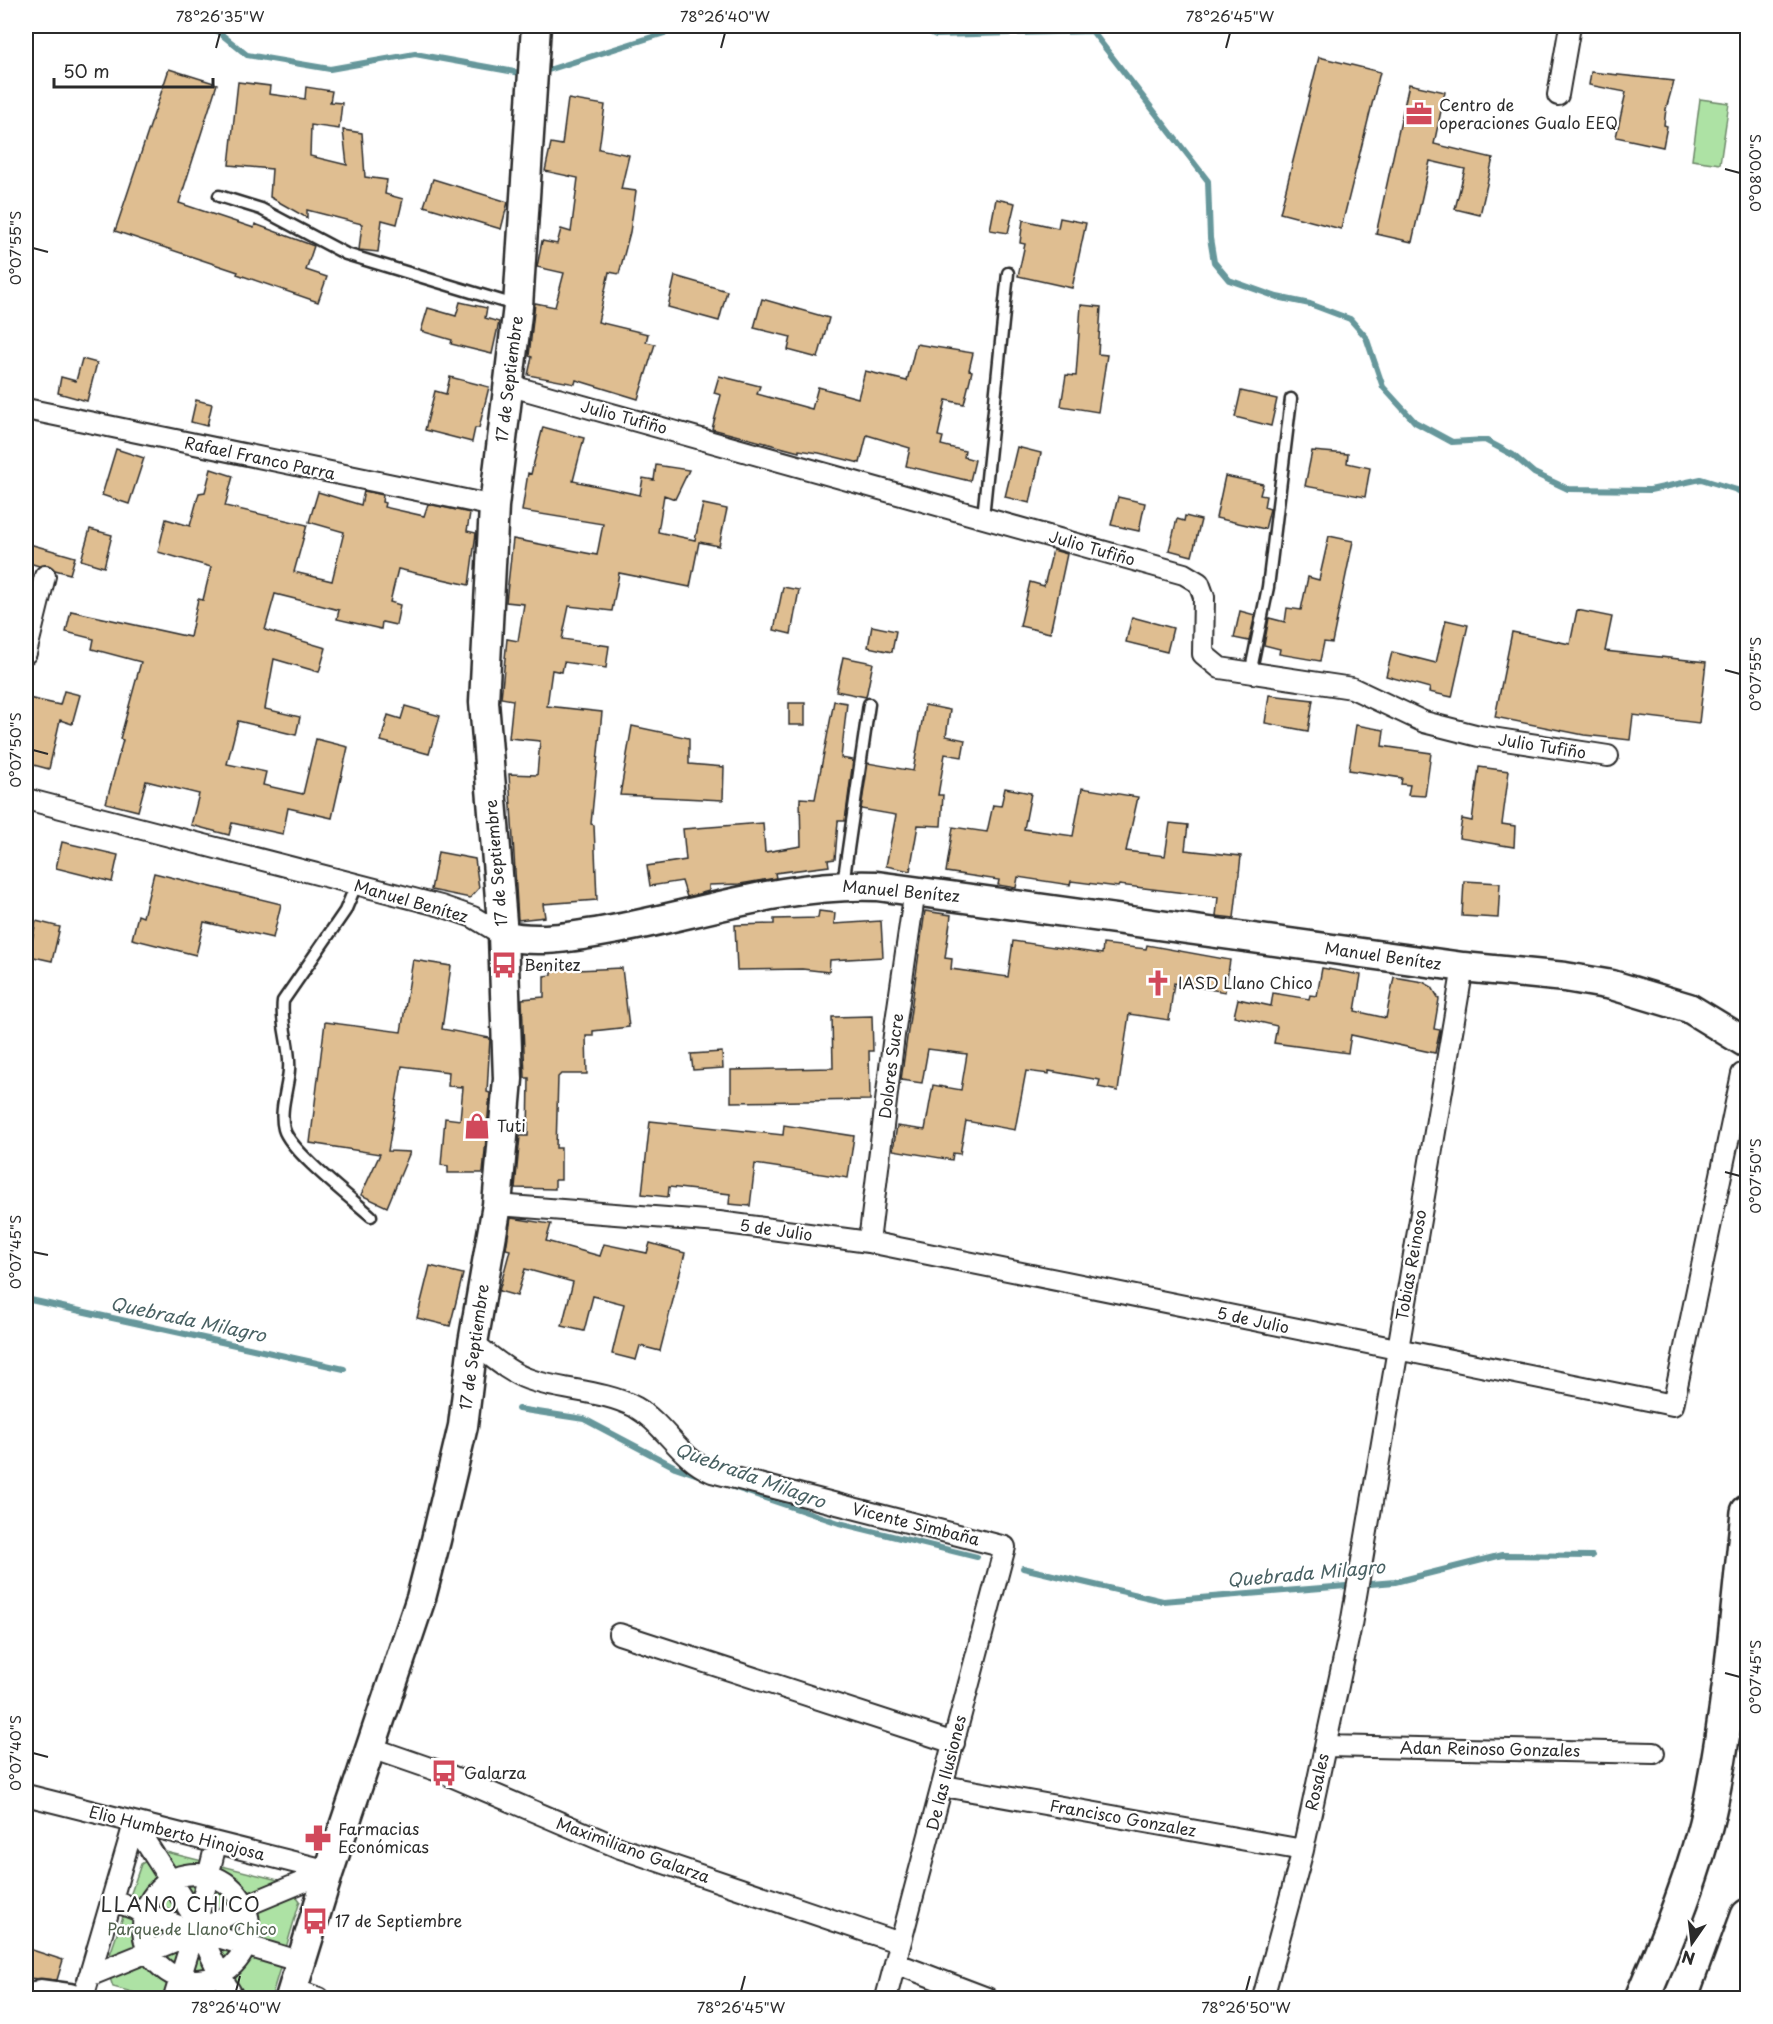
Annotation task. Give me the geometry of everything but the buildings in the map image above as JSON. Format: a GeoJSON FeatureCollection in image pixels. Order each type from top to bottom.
{"type":"FeatureCollection","features":[{"type":"Feature","properties":{"kind":"highway"},"geometry":{"type":"LineString","coordinates":[[1642,1998],[1676,1917],[1710,1803],[1730,1691],[1748,1512]]}},
{"type":"Feature","properties":{"kind":"highway"},"geometry":{"type":"LineString","coordinates":[[1718,1998],[1748,1916]]}},
{"type":"Feature","properties":{"kind":"street"},"geometry":{"type":"LineString","coordinates":[[1558,95],[1570,26]]}},
{"type":"Feature","properties":{"kind":"street","name":"17 de Septiembre"},"geometry":{"type":"LineString","coordinates":[[301,1987],[329,1871],[421,1598],[436,1540],[463,1426],[473,1343],[497,1205],[508,1079],[503,935],[483,702],[494,506],[518,306],[536,32]]}},
{"type":"Feature","properties":{"kind":"street","name":"Julio Tufiño"},"geometry":{"type":"LineString","coordinates":[[508,385],[1184,574],[1199,583],[1204,597],[1203,654],[1220,668],[1352,688],[1424,722],[1479,736],[1608,756]]}},
{"type":"Feature","properties":{"kind":"street","name":"Rafael Franco Parra"},"geometry":{"type":"LineString","coordinates":[[26,409],[494,506]]}},
{"type":"Feature","properties":{"kind":"street"},"geometry":{"type":"LineString","coordinates":[[26,653],[45,576]]}},
{"type":"Feature","properties":{"kind":"street","name":"Manuel Benítez"},"geometry":{"type":"LineString","coordinates":[[26,799],[462,913],[503,935],[524,939],[598,932],[671,919],[810,887],[843,884],[915,890],[1463,967],[1565,977],[1656,997],[1689,1008],[1748,1044]]}},
{"type":"Feature","properties":{"kind":"street","name":"Dolores Sucre"},"geometry":{"type":"LineString","coordinates":[[869,1242],[894,1035],[915,890]]}},
{"type":"Feature","properties":{"kind":"street","name":"Tobias Reinoso"},"geometry":{"type":"LineString","coordinates":[[1363,1563],[1463,967]]}},
{"type":"Feature","properties":{"kind":"street","name":"5 de Julio"},"geometry":{"type":"LineString","coordinates":[[497,1205],[719,1222],[869,1242],[1673,1405],[1742,1074]]}},
{"type":"Feature","properties":{"kind":"street","name":"Vicente Simbaña"},"geometry":{"type":"LineString","coordinates":[[473,1343],[529,1379],[614,1399],[637,1409],[653,1421],[688,1458],[712,1472],[1005,1547]]}},
{"type":"Feature","properties":{"kind":"street","name":"De las Ilusiones"},"geometry":{"type":"LineString","coordinates":[[886,1998],[944,1786],[1005,1547]]}},
{"type":"Feature","properties":{"kind":"street","name":"Rosales"},"geometry":{"type":"LineString","coordinates":[[1263,1998],[1302,1850],[1326,1746],[1363,1563]]}},
{"type":"Feature","properties":{"kind":"street"},"geometry":{"type":"LineString","coordinates":[[619,1634],[954,1743]]}},
{"type":"Feature","properties":{"kind":"street","name":"Adan Reinoso Gonzales"},"geometry":{"type":"LineString","coordinates":[[1326,1746],[1654,1753]]}},
{"type":"Feature","properties":{"kind":"street","name":"Maximiliano Galarza"},"geometry":{"type":"LineString","coordinates":[[369,1747],[444,1773],[621,1848],[900,1943]]}},
{"type":"Feature","properties":{"kind":"street","name":"Francisco Gonzalez"},"geometry":{"type":"LineString","coordinates":[[944,1786],[1302,1850]]}},
{"type":"Feature","properties":{"kind":"street","name":"Elio Humberto Hinojosa"},"geometry":{"type":"LineString","coordinates":[[26,1795],[134,1824],[329,1871]]}},
{"type":"Feature","properties":{"kind":"street"},"geometry":{"type":"LineString","coordinates":[[134,1824],[172,1880],[234,1998]]}},
{"type":"Feature","properties":{"kind":"street"},"geometry":{"type":"LineString","coordinates":[[83,1998],[134,1824]]}},
{"type":"Feature","properties":{"kind":"street"},"geometry":{"type":"LineString","coordinates":[[174,1998],[197,1931],[216,1844]]}},
{"type":"Feature","properties":{"kind":"street"},"geometry":{"type":"LineString","coordinates":[[89,1976],[197,1931],[245,1906],[329,1871]]}},
{"type":"Feature","properties":{"kind":"street"},"geometry":{"type":"LineString","coordinates":[[183,1876],[208,1876],[230,1887],[245,1906],[250,1926],[246,1946],[236,1963],[220,1975],[200,1980],[180,1978],[167,1972],[149,1952],[143,1932],[145,1912],[155,1893],[172,1880],[183,1876]]}},
{"type":"Feature","properties":{"kind":"street"},"geometry":{"type":"LineString","coordinates":[[112,1900],[246,1946],[301,1987]]}},
{"type":"Feature","properties":{"kind":"street"},"geometry":{"type":"LineString","coordinates":[[895,1964],[987,1998]]}},
{"type":"Feature","properties":{"kind":"street"},"geometry":{"type":"LineString","coordinates":[[36,1998],[41,1994],[70,1998]]}},
{"type":"Feature","properties":{"kind":"lane"},"geometry":{"type":"LineString","coordinates":[[219,196],[261,209],[346,254],[518,306]]}},
{"type":"Feature","properties":{"kind":"lane"},"geometry":{"type":"LineString","coordinates":[[983,517],[1008,273]]}},
{"type":"Feature","properties":{"kind":"lane"},"geometry":{"type":"LineString","coordinates":[[1250,674],[1268,587],[1291,399]]}},
{"type":"Feature","properties":{"kind":"lane"},"geometry":{"type":"LineString","coordinates":[[843,884],[869,704]]}},
{"type":"Feature","properties":{"kind":"lane"},"geometry":{"type":"LineString","coordinates":[[356,885],[345,911],[283,1001],[282,1012],[290,1069],[285,1087],[284,1128],[293,1145],[371,1216]]}},
{"type":"Feature","properties":{"kind":"green space"},"geometry":{"type":"Polygon","coordinates":[[[1700,99],[1729,103],[1720,164],[1692,160],[1700,99]]]}},
{"type":"Feature","properties":{"kind":"green space","name":"Parque de Llano Chico"},"geometry":{"type":"Polygon","coordinates":[[[162,1851],[286,1882],[300,1901],[271,1998],[154,1998],[113,1987],[106,1966],[141,1864],[162,1851]]]}},
{"type":"Feature","properties":{"kind":"waterway"},"geometry":{"type":"LineString","coordinates":[[211,26],[247,55],[330,69],[415,54],[526,74]]}},
{"type":"Feature","properties":{"kind":"waterway"},"geometry":{"type":"LineString","coordinates":[[542,72],[674,30],[702,26]]}},
{"type":"Feature","properties":{"kind":"waterway"},"geometry":{"type":"LineString","coordinates":[[916,26],[936,35],[1092,31],[1208,181],[1210,238],[1214,262],[1229,280],[1277,297],[1310,304],[1350,319],[1366,337],[1383,387],[1415,422],[1452,442],[1485,440],[1513,455],[1534,473],[1568,489],[1650,490],[1701,479],[1737,490],[1748,496]]}},
{"type":"Feature","properties":{"kind":"waterway","name":"Quebrada Milagro"},"geometry":{"type":"LineString","coordinates":[[26,1299],[344,1369]]}},
{"type":"Feature","properties":{"kind":"waterway","name":"Quebrada Milagro"},"geometry":{"type":"LineString","coordinates":[[518,1409],[584,1419],[675,1467],[701,1476]]}},
{"type":"Feature","properties":{"kind":"waterway","name":"Quebrada Milagro"},"geometry":{"type":"LineString","coordinates":[[730,1486],[839,1523],[977,1557]]}},
{"type":"Feature","properties":{"kind":"waterway","name":"Quebrada Milagro"},"geometry":{"type":"LineString","coordinates":[[1023,1568],[1163,1601],[1395,1582],[1502,1555],[1592,1556]]}},
{"type":"Feature","properties":{"kind":"place","name":"Centro de operaciones Gualo EEQ"},"geometry":{"type":"Point","coordinates":[1419,114]}},
{"type":"Feature","properties":{"kind":"place","name":"Benitez"},"geometry":{"type":"Point","coordinates":[504,965]}},
{"type":"Feature","properties":{"kind":"place","name":"IASD Llano Chico"},"geometry":{"type":"Point","coordinates":[1158,983]}},
{"type":"Feature","properties":{"kind":"place","name":"Tuti"},"geometry":{"type":"Point","coordinates":[477,1126]}},
{"type":"Feature","properties":{"kind":"place","name":"Galarza"},"geometry":{"type":"Point","coordinates":[444,1773]}},
{"type":"Feature","properties":{"kind":"place","name":"Farmacias Económicas"},"geometry":{"type":"Point","coordinates":[318,1838]}},
{"type":"Feature","properties":{"kind":"place","name":"17 de Septiembre"},"geometry":{"type":"Point","coordinates":[315,1921]}},
{"type":"Feature","properties":{"kind":"district","name":"LLANO CHICO"},"geometry":{"type":"Point","coordinates":[181,1905]}}]}
